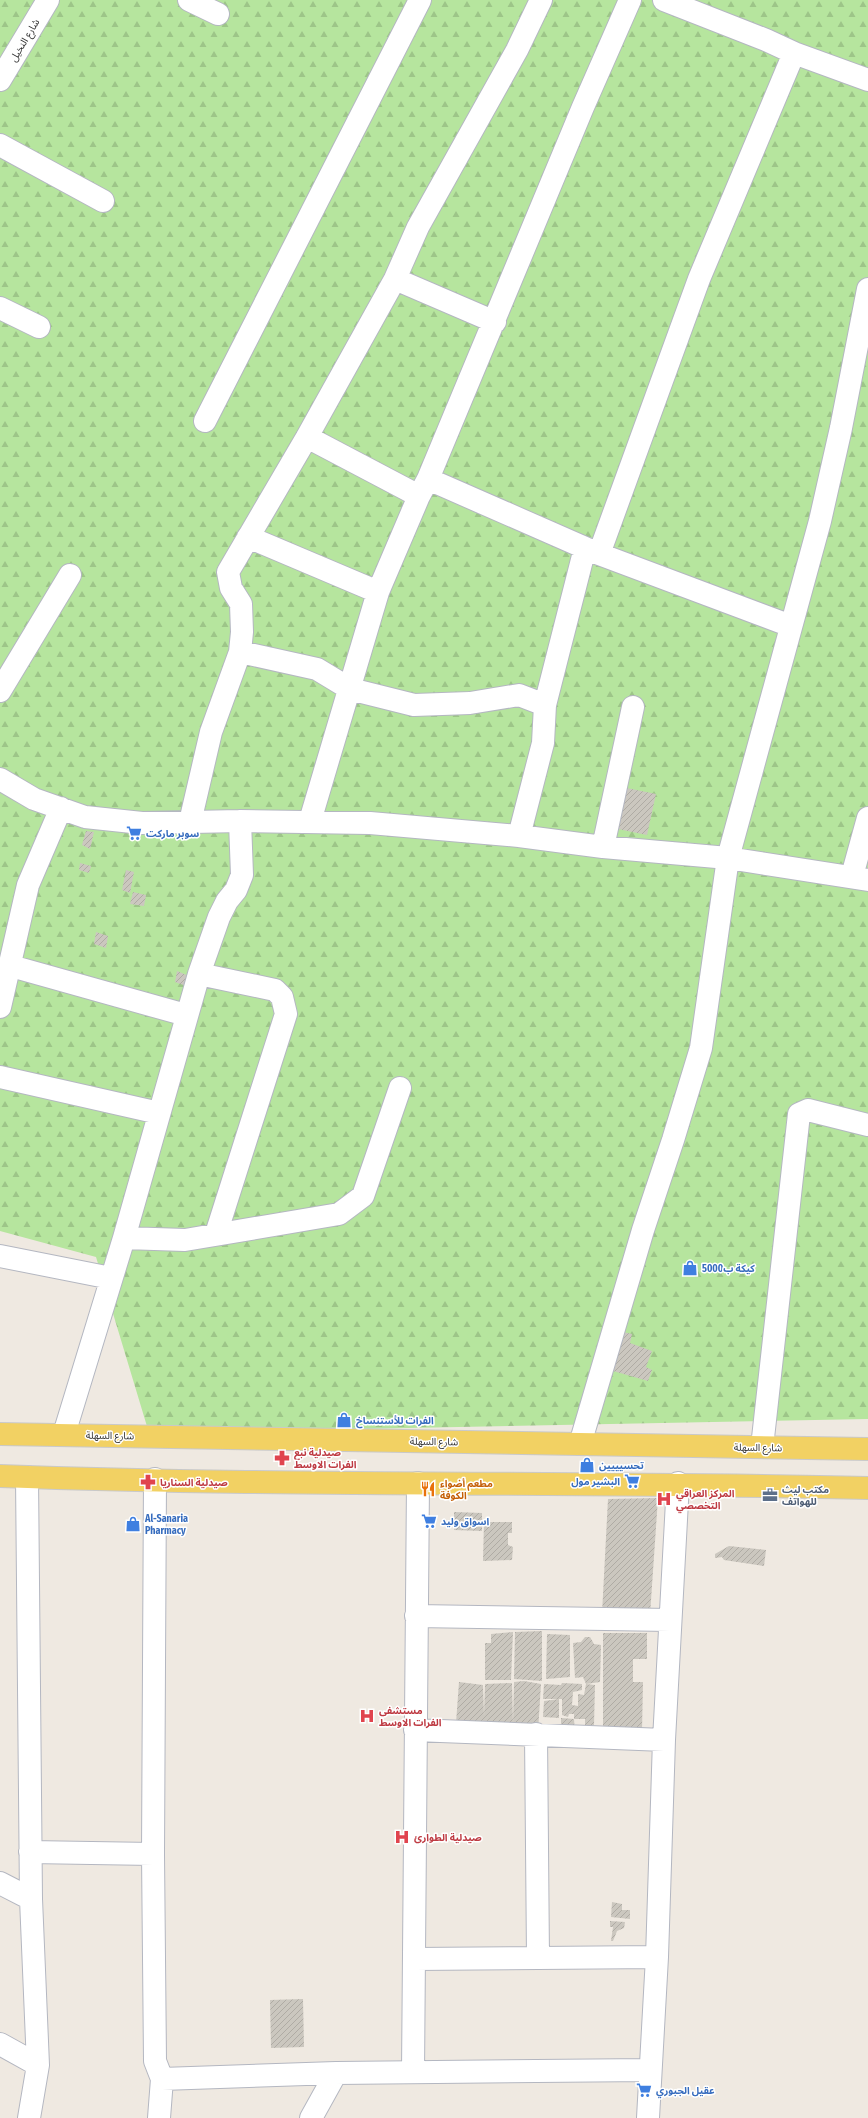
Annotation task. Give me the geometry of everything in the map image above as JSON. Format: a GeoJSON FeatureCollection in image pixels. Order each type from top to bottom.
{"type":"FeatureCollection","features":[{"type":"Feature","properties":{"kind":"main road","name":"شارع السهلة"},"geometry":{"type":"LineString","coordinates":[[0,1434],[868,1449]]}},
{"type":"Feature","properties":{"kind":"main road"},"geometry":{"type":"LineString","coordinates":[[0,1476],[418,1483],[678,1483],[868,1488]]}},
{"type":"Feature","properties":{"kind":"street","name":"شارع النخيل"},"geometry":{"type":"LineString","coordinates":[[0,80],[48,0]]}},
{"type":"Feature","properties":{"kind":"street"},"geometry":{"type":"LineString","coordinates":[[189,0],[218,14]]}},
{"type":"Feature","properties":{"kind":"street"},"geometry":{"type":"LineString","coordinates":[[205,422],[420,0]]}},
{"type":"Feature","properties":{"kind":"street"},"geometry":{"type":"LineString","coordinates":[[190,822],[211,732],[240,652],[242,632],[241,604],[231,588],[228,572],[307,437],[395,279],[418,227],[517,50],[541,0]]}},
{"type":"Feature","properties":{"kind":"street"},"geometry":{"type":"LineString","coordinates":[[310,821],[378,592],[495,322],[583,107],[630,0]]}},
{"type":"Feature","properties":{"kind":"street"},"geometry":{"type":"LineString","coordinates":[[664,0],[766,40],[794,54],[868,80]]}},
{"type":"Feature","properties":{"kind":"street"},"geometry":{"type":"LineString","coordinates":[[519,836],[543,743],[545,705],[592,551],[699,279],[794,54]]}},
{"type":"Feature","properties":{"kind":"street"},"geometry":{"type":"LineString","coordinates":[[0,145],[103,201]]}},
{"type":"Feature","properties":{"kind":"street"},"geometry":{"type":"LineString","coordinates":[[395,279],[495,322]]}},
{"type":"Feature","properties":{"kind":"street"},"geometry":{"type":"LineString","coordinates":[[580,1444],[643,1230],[673,1140],[701,1048],[728,858],[822,513],[841,428],[868,289]]}},
{"type":"Feature","properties":{"kind":"street"},"geometry":{"type":"LineString","coordinates":[[0,308],[39,327]]}},
{"type":"Feature","properties":{"kind":"street"},"geometry":{"type":"LineString","coordinates":[[307,437],[424,488],[791,626]]}},
{"type":"Feature","properties":{"kind":"street"},"geometry":{"type":"LineString","coordinates":[[248,537],[378,592]]}},
{"type":"Feature","properties":{"kind":"street"},"geometry":{"type":"LineString","coordinates":[[0,691],[70,574]]}},
{"type":"Feature","properties":{"kind":"street"},"geometry":{"type":"LineString","coordinates":[[240,652],[317,669],[350,689],[414,705],[470,704],[518,695],[545,705]]}},
{"type":"Feature","properties":{"kind":"street"},"geometry":{"type":"LineString","coordinates":[[603,847],[633,707]]}},
{"type":"Feature","properties":{"kind":"street"},"geometry":{"type":"LineString","coordinates":[[0,779],[34,799],[85,816],[142,823],[240,821],[370,823],[519,836],[603,847],[728,858],[860,878],[868,818]]}},
{"type":"Feature","properties":{"kind":"street"},"geometry":{"type":"LineString","coordinates":[[0,1007],[11,966],[28,885],[61,808]]}},
{"type":"Feature","properties":{"kind":"street"},"geometry":{"type":"LineString","coordinates":[[64,1434],[124,1238],[186,1015],[199,974],[219,917],[227,901],[236,890],[242,874],[240,821]]}},
{"type":"Feature","properties":{"kind":"street"},"geometry":{"type":"LineString","coordinates":[[11,966],[186,1015]]}},
{"type":"Feature","properties":{"kind":"street"},"geometry":{"type":"LineString","coordinates":[[199,974],[276,990],[282,998],[286,1014],[216,1234]]}},
{"type":"Feature","properties":{"kind":"street"},"geometry":{"type":"LineString","coordinates":[[0,1077],[159,1113]]}},
{"type":"Feature","properties":{"kind":"street"},"geometry":{"type":"LineString","coordinates":[[124,1238],[185,1240],[339,1214],[363,1196],[400,1088]]}},
{"type":"Feature","properties":{"kind":"street"},"geometry":{"type":"LineString","coordinates":[[762,1447],[799,1114],[808,1110],[868,1125]]}},
{"type":"Feature","properties":{"kind":"street"},"geometry":{"type":"LineString","coordinates":[[0,1256],[111,1278]]}},
{"type":"Feature","properties":{"kind":"street"},"geometry":{"type":"LineString","coordinates":[[27,1477],[30,1852],[38,2065],[28,2118]]}},
{"type":"Feature","properties":{"kind":"street"},"geometry":{"type":"LineString","coordinates":[[155,1479],[153,1854],[155,2061],[162,2079],[159,2118]]}},
{"type":"Feature","properties":{"kind":"street"},"geometry":{"type":"LineString","coordinates":[[413,2072],[418,1483]]}},
{"type":"Feature","properties":{"kind":"street"},"geometry":{"type":"LineString","coordinates":[[648,2118],[649,2070],[657,1957],[664,1740],[678,1483]]}},
{"type":"Feature","properties":{"kind":"street"},"geometry":{"type":"LineString","coordinates":[[416,1616],[670,1620]]}},
{"type":"Feature","properties":{"kind":"street"},"geometry":{"type":"LineString","coordinates":[[415,1730],[664,1740]]}},
{"type":"Feature","properties":{"kind":"street"},"geometry":{"type":"LineString","coordinates":[[536,1734],[538,1958]]}},
{"type":"Feature","properties":{"kind":"street"},"geometry":{"type":"LineString","coordinates":[[30,1852],[153,1854]]}},
{"type":"Feature","properties":{"kind":"street"},"geometry":{"type":"LineString","coordinates":[[0,1883],[31,1899]]}},
{"type":"Feature","properties":{"kind":"street"},"geometry":{"type":"LineString","coordinates":[[414,1959],[657,1957]]}},
{"type":"Feature","properties":{"kind":"street"},"geometry":{"type":"LineString","coordinates":[[0,2044],[38,2065]]}},
{"type":"Feature","properties":{"kind":"street"},"geometry":{"type":"LineString","coordinates":[[162,2079],[336,2073],[649,2070]]}},
{"type":"Feature","properties":{"kind":"street"},"geometry":{"type":"LineString","coordinates":[[311,2118],[336,2073]]}},
{"type":"Feature","properties":{"kind":"green space"},"geometry":{"type":"Polygon","coordinates":[[[0,0],[868,0],[868,1419],[149,1433],[96,1257],[0,1231],[0,0]]]}},
{"type":"Feature","properties":{"kind":"building"},"geometry":{"type":"Polygon","coordinates":[[[622,787],[656,794],[647,835],[613,828],[622,787]]]}},
{"type":"Feature","properties":{"kind":"building"},"geometry":{"type":"Polygon","coordinates":[[[86,831],[94,832],[90,849],[82,845],[86,831]]]}},
{"type":"Feature","properties":{"kind":"building"},"geometry":{"type":"Polygon","coordinates":[[[80,863],[91,866],[89,873],[79,870],[80,863]]]}},
{"type":"Feature","properties":{"kind":"building"},"geometry":{"type":"Polygon","coordinates":[[[126,870],[134,872],[130,893],[122,890],[126,870]]]}},
{"type":"Feature","properties":{"kind":"building"},"geometry":{"type":"Polygon","coordinates":[[[133,892],[146,895],[144,906],[130,904],[133,892]]]}},
{"type":"Feature","properties":{"kind":"building"},"geometry":{"type":"Polygon","coordinates":[[[96,932],[108,936],[106,948],[94,944],[96,932]]]}},
{"type":"Feature","properties":{"kind":"building"},"geometry":{"type":"Polygon","coordinates":[[[177,971],[189,976],[186,986],[175,982],[177,971]]]}},
{"type":"Feature","properties":{"kind":"building"},"geometry":{"type":"Polygon","coordinates":[[[623,1332],[632,1334],[630,1343],[652,1351],[646,1367],[652,1370],[648,1381],[613,1371],[623,1332]]]}},
{"type":"Feature","properties":{"kind":"building"},"geometry":{"type":"Polygon","coordinates":[[[658,1498],[650,1615],[602,1614],[608,1499],[658,1498]]]}},
{"type":"Feature","properties":{"kind":"building"},"geometry":{"type":"Polygon","coordinates":[[[454,1512],[482,1513],[482,1531],[454,1530],[454,1512]]]}},
{"type":"Feature","properties":{"kind":"building"},"geometry":{"type":"Polygon","coordinates":[[[484,1522],[512,1522],[512,1533],[508,1533],[508,1545],[513,1547],[512,1560],[483,1561],[484,1522]]]}},
{"type":"Feature","properties":{"kind":"building"},"geometry":{"type":"Polygon","coordinates":[[[729,1546],[766,1550],[764,1566],[724,1560],[722,1557],[715,1558],[715,1554],[729,1546]]]}},
{"type":"Feature","properties":{"kind":"building"},"geometry":{"type":"Polygon","coordinates":[[[542,1631],[542,1681],[514,1679],[515,1632],[542,1631]]]}},
{"type":"Feature","properties":{"kind":"building"},"geometry":{"type":"Polygon","coordinates":[[[513,1632],[511,1680],[485,1680],[485,1643],[491,1643],[491,1634],[513,1632]]]}},
{"type":"Feature","properties":{"kind":"building"},"geometry":{"type":"Polygon","coordinates":[[[603,1633],[647,1633],[647,1659],[633,1659],[633,1682],[643,1682],[642,1731],[603,1730],[603,1633]]]}},
{"type":"Feature","properties":{"kind":"building"},"geometry":{"type":"Polygon","coordinates":[[[547,1634],[570,1635],[570,1677],[546,1679],[547,1634]]]}},
{"type":"Feature","properties":{"kind":"building"},"geometry":{"type":"Polygon","coordinates":[[[585,1637],[590,1637],[594,1644],[601,1645],[600,1682],[586,1684],[583,1677],[575,1678],[573,1643],[581,1642],[585,1637]]]}},
{"type":"Feature","properties":{"kind":"building"},"geometry":{"type":"Polygon","coordinates":[[[524,1681],[541,1684],[538,1732],[456,1723],[459,1682],[483,1685],[484,1716],[485,1684],[512,1683],[513,1724],[514,1682],[524,1681]]]}},
{"type":"Feature","properties":{"kind":"building"},"geometry":{"type":"Polygon","coordinates":[[[562,1683],[582,1684],[582,1690],[573,1692],[572,1705],[578,1706],[578,1694],[584,1695],[586,1684],[595,1685],[594,1725],[585,1725],[585,1719],[574,1719],[574,1714],[569,1714],[568,1717],[562,1715],[562,1699],[543,1699],[544,1684],[561,1685],[562,1683]]]}},
{"type":"Feature","properties":{"kind":"building"},"geometry":{"type":"Polygon","coordinates":[[[559,1699],[559,1718],[543,1717],[544,1701],[559,1699]]]}},
{"type":"Feature","properties":{"kind":"building"},"geometry":{"type":"Polygon","coordinates":[[[561,1718],[574,1719],[575,1734],[561,1731],[561,1718]]]}},
{"type":"Feature","properties":{"kind":"building"},"geometry":{"type":"Polygon","coordinates":[[[612,1902],[622,1904],[622,1910],[630,1910],[630,1919],[611,1917],[612,1902]]]}},
{"type":"Feature","properties":{"kind":"building"},"geometry":{"type":"Polygon","coordinates":[[[610,1921],[625,1922],[624,1928],[617,1931],[613,1941],[611,1941],[613,1927],[610,1927],[610,1921]]]}},
{"type":"Feature","properties":{"kind":"building"},"geometry":{"type":"Polygon","coordinates":[[[303,1999],[304,2047],[271,2048],[270,2000],[303,1999]]]}},
{"type":"Feature","properties":{"kind":"place","name":"سوبر ماركت"},"geometry":{"type":"Point","coordinates":[134,833]}},
{"type":"Feature","properties":{"kind":"place","name":"كيكة ب5000"},"geometry":{"type":"Point","coordinates":[690,1268]}},
{"type":"Feature","properties":{"kind":"place","name":"الفرات للأستنساخ"},"geometry":{"type":"Point","coordinates":[344,1420]}},
{"type":"Feature","properties":{"kind":"place","name":"صيدلية نبع الفرات الاوسط"},"geometry":{"type":"Point","coordinates":[282,1458]}},
{"type":"Feature","properties":{"kind":"place","name":"تحسيييين"},"geometry":{"type":"Point","coordinates":[587,1465]}},
{"type":"Feature","properties":{"kind":"place","name":"البشير مول"},"geometry":{"type":"Point","coordinates":[632,1481]}},
{"type":"Feature","properties":{"kind":"place","name":"صيدلية السناريا"},"geometry":{"type":"Point","coordinates":[148,1482]}},
{"type":"Feature","properties":{"kind":"place","name":"مطعم أضواء الكوفة"},"geometry":{"type":"Point","coordinates":[428,1489]}},
{"type":"Feature","properties":{"kind":"place","name":"مكتب ليث للهواتف"},"geometry":{"type":"Point","coordinates":[770,1495]}},
{"type":"Feature","properties":{"kind":"place","name":"المركز العراقي التخصصي"},"geometry":{"type":"Point","coordinates":[664,1499]}},
{"type":"Feature","properties":{"kind":"place","name":"اسواق وليد"},"geometry":{"type":"Point","coordinates":[429,1521]}},
{"type":"Feature","properties":{"kind":"place","name":"Al-Sanaria Pharmacy"},"geometry":{"type":"Point","coordinates":[133,1524]}},
{"type":"Feature","properties":{"kind":"place","name":"مستشفى الفرات الاوسط"},"geometry":{"type":"Point","coordinates":[367,1716]}},
{"type":"Feature","properties":{"kind":"place","name":"صيدلية الطوارئ"},"geometry":{"type":"Point","coordinates":[402,1837]}},
{"type":"Feature","properties":{"kind":"place","name":"عقيل الجبوري"},"geometry":{"type":"Point","coordinates":[644,2090]}}]}
